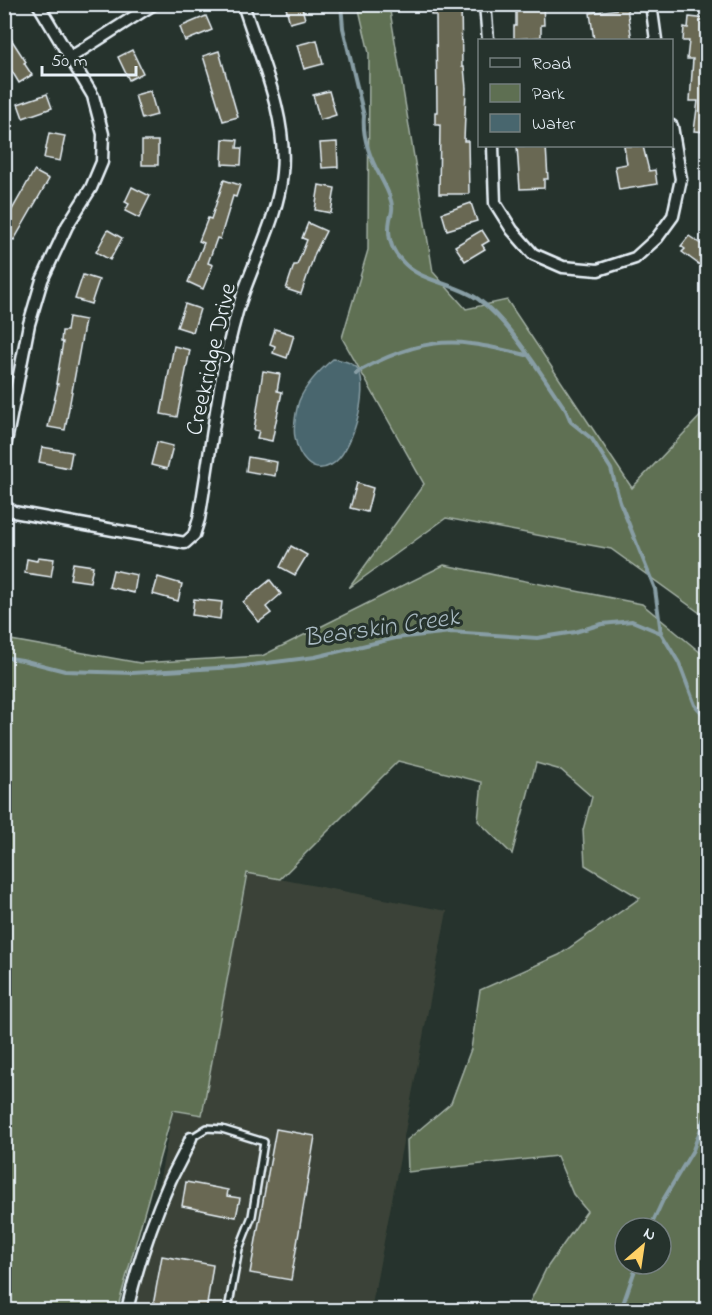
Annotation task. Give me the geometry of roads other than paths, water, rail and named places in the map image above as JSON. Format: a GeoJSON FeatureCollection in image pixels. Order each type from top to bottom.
{"type":"FeatureCollection","features":[{"type":"Feature","properties":{"kind":"street"},"geometry":{"type":"LineString","coordinates":[[4,452],[29,324],[42,280],[67,226],[91,188],[102,162],[103,135],[93,96],[38,4]]}},
{"type":"Feature","properties":{"kind":"street"},"geometry":{"type":"LineString","coordinates":[[70,57],[154,4]]}},
{"type":"Feature","properties":{"kind":"street","name":"Creekridge Drive"},"geometry":{"type":"LineString","coordinates":[[4,506],[14,512],[185,543],[194,535],[199,519],[222,380],[237,312],[274,206],[282,173],[281,136],[274,98],[243,4]]}},
{"type":"Feature","properties":{"kind":"street"},"geometry":{"type":"LineString","coordinates":[[485,4],[488,39]]}},
{"type":"Feature","properties":{"kind":"street"},"geometry":{"type":"LineString","coordinates":[[651,4],[656,39]]}},
{"type":"Feature","properties":{"kind":"street"},"geometry":{"type":"LineString","coordinates":[[492,147],[495,203],[512,230],[533,254],[563,267],[598,270],[635,258],[657,238],[673,216],[681,179],[673,132]]}},
{"type":"Feature","properties":{"kind":"street"},"geometry":{"type":"LineString","coordinates":[[127,1311],[144,1247],[191,1138]]}},
{"type":"Feature","properties":{"kind":"lane"},"geometry":{"type":"LineString","coordinates":[[191,1138],[207,1128],[222,1128],[264,1143],[252,1216],[239,1249],[228,1311]]}},
{"type":"Feature","properties":{"kind":"water"},"geometry":{"type":"Polygon","coordinates":[[[333,359],[347,362],[358,369],[362,391],[360,406],[352,435],[339,459],[324,468],[317,468],[307,462],[299,451],[294,434],[295,419],[299,401],[305,389],[333,359]]]}},
{"type":"Feature","properties":{"kind":"waterway"},"geometry":{"type":"LineString","coordinates":[[341,4],[343,28],[364,116],[367,147],[391,202],[389,231],[390,242],[395,252],[402,261],[419,274],[469,293],[490,309],[525,351],[566,410],[571,422],[592,439],[611,469],[620,502],[655,589],[661,633]]}},
{"type":"Feature","properties":{"kind":"waterway"},"geometry":{"type":"LineString","coordinates":[[356,374],[372,364],[399,353],[441,343],[478,345],[526,355]]}},
{"type":"Feature","properties":{"kind":"waterway","name":"Bearskin Creek"},"geometry":{"type":"LineString","coordinates":[[4,657],[65,671],[132,673],[235,667],[315,657],[396,638],[451,632],[537,638],[575,632],[602,624],[632,621],[661,633],[679,663],[695,705],[708,720]]}},
{"type":"Feature","properties":{"kind":"waterway","name":"Bearskin Creek"},"geometry":{"type":"LineString","coordinates":[[656,1216],[693,1150],[708,1109]]}},
{"type":"Feature","properties":{"kind":"waterway","name":"Bearskin Creek"},"geometry":{"type":"LineString","coordinates":[[621,1310],[633,1276]]}}]}
